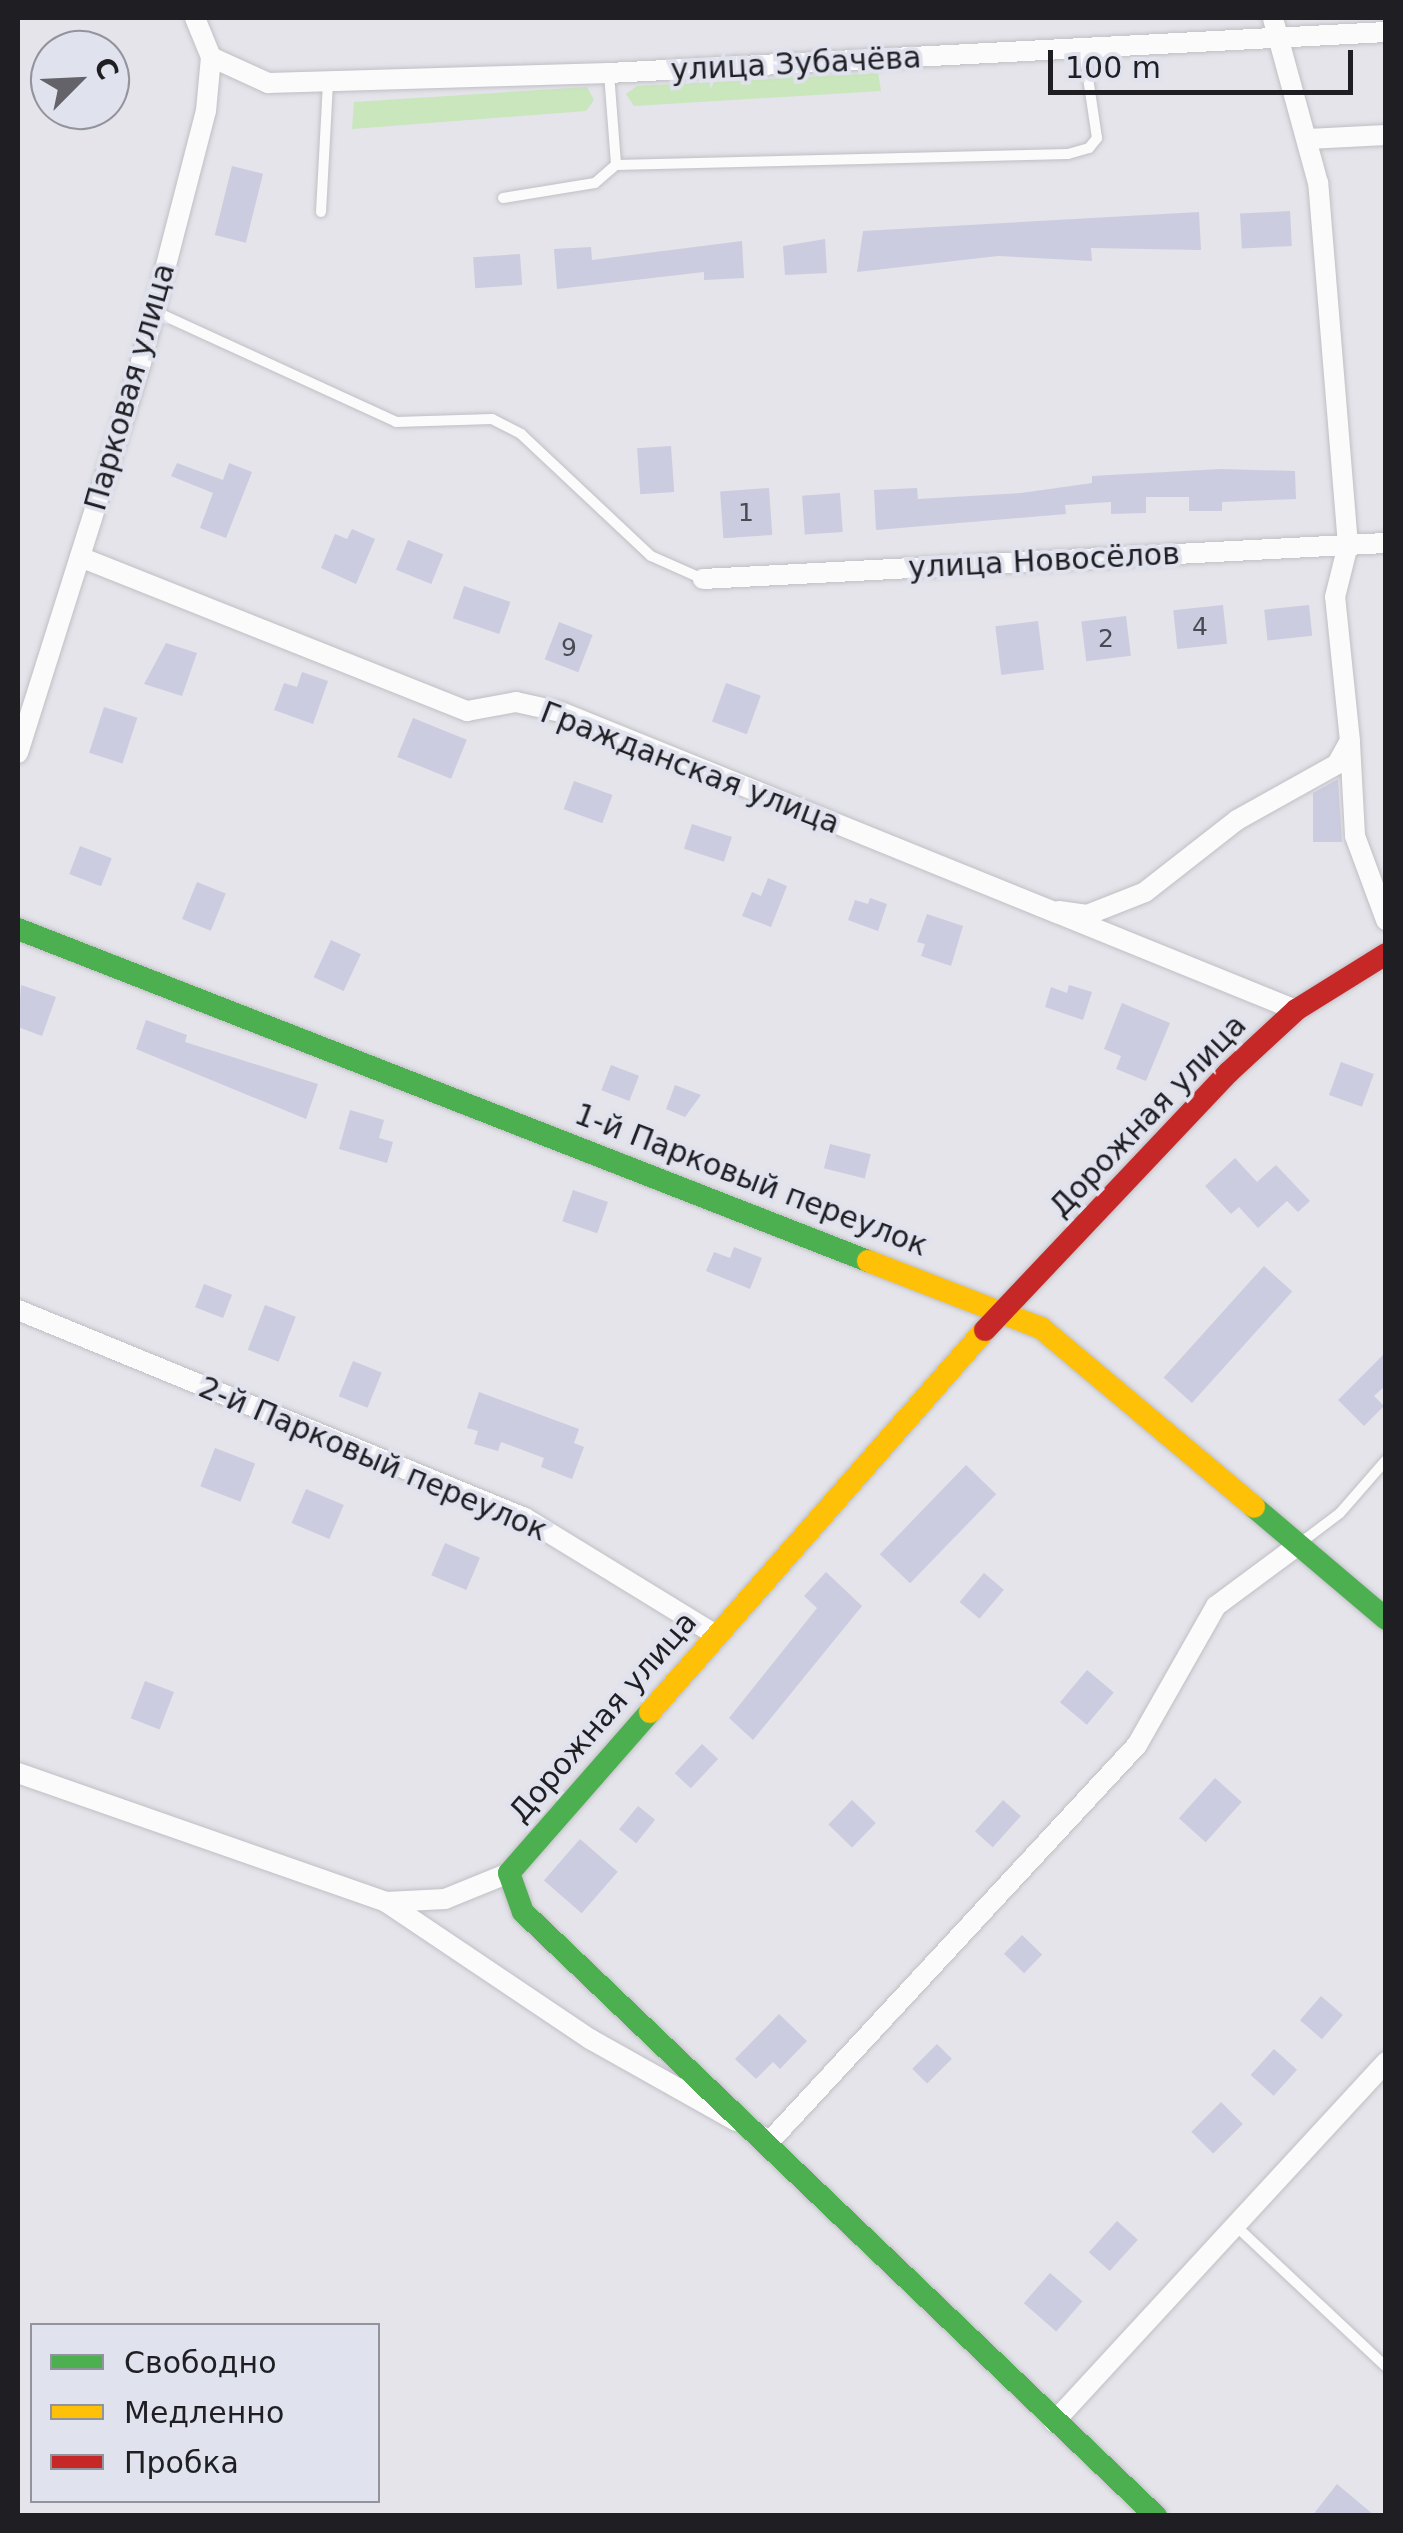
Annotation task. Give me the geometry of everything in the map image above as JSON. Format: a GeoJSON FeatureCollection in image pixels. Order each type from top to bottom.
{"type":"FeatureCollection","features":[{"type":"Feature","properties":{"kind":"street","name":"Парковая улица"},"geometry":{"type":"LineString","coordinates":[[18,753],[154,311],[206,112],[211,57],[195,18]]}},
{"type":"Feature","properties":{"kind":"street"},"geometry":{"type":"LineString","coordinates":[[1273,18],[1274,40],[1308,139],[1318,183],[1348,545],[1335,597],[1350,740],[1355,836],[1386,920]]}},
{"type":"Feature","properties":{"kind":"street","name":"улица Зубачёва"},"geometry":{"type":"LineString","coordinates":[[211,57],[268,84],[1084,51],[1386,32]]}},
{"type":"Feature","properties":{"kind":"street"},"geometry":{"type":"LineString","coordinates":[[1308,139],[1386,135]]}},
{"type":"Feature","properties":{"kind":"street","name":"улица Новосёлов"},"geometry":{"type":"LineString","coordinates":[[703,579],[1386,543]]}},
{"type":"Feature","properties":{"kind":"street","name":"Гражданская улица"},"geometry":{"type":"LineString","coordinates":[[80,558],[467,711],[516,702],[561,712],[1296,1010]]}},
{"type":"Feature","properties":{"kind":"street"},"geometry":{"type":"LineString","coordinates":[[1034,906],[1087,915],[1145,892],[1237,820],[1337,764],[1350,740]]}},
{"type":"Feature","properties":{"kind":"street","name":"1-й Парковый переулок"},"geometry":{"type":"LineString","coordinates":[[18,929],[1002,1310],[1076,1352],[1386,1620]]}},
{"type":"Feature","properties":{"kind":"street","name":"Дорожная улица"},"geometry":{"type":"LineString","coordinates":[[509,1873],[1002,1310],[1296,1010],[1386,954]]}},
{"type":"Feature","properties":{"kind":"street","name":"2-й Парковый переулок"},"geometry":{"type":"LineString","coordinates":[[18,1310],[525,1518],[716,1635]]}},
{"type":"Feature","properties":{"kind":"street"},"geometry":{"type":"LineString","coordinates":[[770,2140],[1138,1745],[1216,1606],[1298,1545]]}},
{"type":"Feature","properties":{"kind":"street"},"geometry":{"type":"LineString","coordinates":[[18,1774],[386,1902],[590,2040],[770,2140]]}},
{"type":"Feature","properties":{"kind":"street"},"geometry":{"type":"LineString","coordinates":[[386,1902],[444,1900],[509,1873],[524,1912],[770,2140],[1054,2422],[1156,2516]]}},
{"type":"Feature","properties":{"kind":"street"},"geometry":{"type":"LineString","coordinates":[[1054,2422],[1386,2062]]}},
{"type":"Feature","properties":{"kind":"lane"},"geometry":{"type":"LineString","coordinates":[[504,198],[595,183],[616,166],[1068,154],[1089,148],[1096,138],[1084,51]]}},
{"type":"Feature","properties":{"kind":"lane"},"geometry":{"type":"LineString","coordinates":[[609,73],[616,166]]}},
{"type":"Feature","properties":{"kind":"lane"},"geometry":{"type":"LineString","coordinates":[[320,212],[328,82]]}},
{"type":"Feature","properties":{"kind":"lane"},"geometry":{"type":"LineString","coordinates":[[154,311],[396,422],[492,419],[521,434],[651,556],[703,579]]}},
{"type":"Feature","properties":{"kind":"lane"},"geometry":{"type":"LineString","coordinates":[[1298,1545],[1340,1514],[1386,1460]]}},
{"type":"Feature","properties":{"kind":"lane"},"geometry":{"type":"LineString","coordinates":[[1235,2225],[1386,2368]]}},
{"type":"Feature","properties":{"kind":"green space"},"geometry":{"type":"Polygon","coordinates":[[[878,73],[881,91],[634,106],[626,94],[637,86],[878,73]]]}},
{"type":"Feature","properties":{"kind":"green space"},"geometry":{"type":"Polygon","coordinates":[[[587,87],[594,100],[586,111],[352,129],[354,102],[587,87]]]}},
{"type":"Feature","properties":{"kind":"building"},"geometry":{"type":"Polygon","coordinates":[[[232,166],[263,174],[246,243],[215,235],[232,166]]]}},
{"type":"Feature","properties":{"kind":"building"},"geometry":{"type":"Polygon","coordinates":[[[1290,211],[1292,246],[1242,249],[1240,214],[1290,211]]]}},
{"type":"Feature","properties":{"kind":"building"},"geometry":{"type":"Polygon","coordinates":[[[1199,212],[1201,250],[1091,248],[1092,261],[998,256],[857,272],[863,231],[1199,212]]]}},
{"type":"Feature","properties":{"kind":"building"},"geometry":{"type":"Polygon","coordinates":[[[825,239],[827,273],[785,275],[783,246],[825,239]]]}},
{"type":"Feature","properties":{"kind":"building"},"geometry":{"type":"Polygon","coordinates":[[[742,241],[744,278],[704,280],[704,272],[557,289],[554,249],[591,247],[592,260],[742,241]]]}},
{"type":"Feature","properties":{"kind":"building"},"geometry":{"type":"Polygon","coordinates":[[[520,254],[522,285],[475,288],[473,257],[520,254]]]}},
{"type":"Feature","properties":{"kind":"building"},"geometry":{"type":"Polygon","coordinates":[[[671,446],[674,492],[640,494],[637,448],[671,446]]]}},
{"type":"Feature","properties":{"kind":"building"},"geometry":{"type":"Polygon","coordinates":[[[177,463],[223,480],[229,463],[252,472],[226,538],[200,528],[213,493],[171,476],[177,463]]]}},
{"type":"Feature","properties":{"kind":"building"},"geometry":{"type":"Polygon","coordinates":[[[1221,469],[1295,471],[1296,499],[1222,502],[1222,511],[1189,511],[1189,497],[1146,497],[1146,513],[1111,514],[1111,502],[1065,505],[1066,514],[876,530],[874,490],[917,488],[918,499],[1021,493],[1092,483],[1092,476],[1221,469]]]}},
{"type":"Feature","properties":{"kind":"building"},"geometry":{"type":"Polygon","coordinates":[[[769,488],[772,535],[723,538],[720,491],[769,488]]]}},
{"type":"Feature","properties":{"kind":"building"},"geometry":{"type":"Polygon","coordinates":[[[840,493],[843,532],[805,535],[802,496],[840,493]]]}},
{"type":"Feature","properties":{"kind":"building"},"geometry":{"type":"Polygon","coordinates":[[[352,529],[375,539],[356,584],[321,568],[335,534],[347,539],[352,529]]]}},
{"type":"Feature","properties":{"kind":"building"},"geometry":{"type":"Polygon","coordinates":[[[408,540],[443,554],[431,584],[396,570],[408,540]]]}},
{"type":"Feature","properties":{"kind":"building"},"geometry":{"type":"Polygon","coordinates":[[[464,586],[510,602],[499,634],[453,618],[464,586]]]}},
{"type":"Feature","properties":{"kind":"building"},"geometry":{"type":"Polygon","coordinates":[[[1223,605],[1227,644],[1177,649],[1173,610],[1223,605]]]}},
{"type":"Feature","properties":{"kind":"building"},"geometry":{"type":"Polygon","coordinates":[[[1309,605],[1312,636],[1267,641],[1264,610],[1309,605]]]}},
{"type":"Feature","properties":{"kind":"building"},"geometry":{"type":"Polygon","coordinates":[[[1126,616],[1131,656],[1086,661],[1081,621],[1126,616]]]}},
{"type":"Feature","properties":{"kind":"building"},"geometry":{"type":"Polygon","coordinates":[[[1038,621],[1044,670],[1001,675],[995,626],[1038,621]]]}},
{"type":"Feature","properties":{"kind":"building"},"geometry":{"type":"Polygon","coordinates":[[[559,622],[593,635],[578,672],[545,659],[559,622]]]}},
{"type":"Feature","properties":{"kind":"building"},"geometry":{"type":"Polygon","coordinates":[[[166,643],[197,653],[182,696],[144,684],[166,643]]]}},
{"type":"Feature","properties":{"kind":"building"},"geometry":{"type":"Polygon","coordinates":[[[302,672],[328,681],[313,724],[274,710],[284,683],[297,687],[302,672]]]}},
{"type":"Feature","properties":{"kind":"building"},"geometry":{"type":"Polygon","coordinates":[[[726,683],[761,696],[747,734],[712,722],[726,683]]]}},
{"type":"Feature","properties":{"kind":"building"},"geometry":{"type":"Polygon","coordinates":[[[104,707],[137,718],[122,763],[89,753],[104,707]]]}},
{"type":"Feature","properties":{"kind":"building"},"geometry":{"type":"Polygon","coordinates":[[[413,718],[467,740],[451,779],[397,757],[413,718]]]}},
{"type":"Feature","properties":{"kind":"building"},"geometry":{"type":"Polygon","coordinates":[[[1338,779],[1342,842],[1313,842],[1313,793],[1338,779]]]}},
{"type":"Feature","properties":{"kind":"building"},"geometry":{"type":"Polygon","coordinates":[[[574,781],[613,795],[602,823],[564,809],[574,781]]]}},
{"type":"Feature","properties":{"kind":"building"},"geometry":{"type":"Polygon","coordinates":[[[692,824],[732,837],[724,862],[684,849],[692,824]]]}},
{"type":"Feature","properties":{"kind":"building"},"geometry":{"type":"Polygon","coordinates":[[[80,846],[112,858],[101,886],[69,874],[80,846]]]}},
{"type":"Feature","properties":{"kind":"building"},"geometry":{"type":"Polygon","coordinates":[[[768,878],[787,886],[771,927],[742,916],[752,892],[761,896],[768,878]]]}},
{"type":"Feature","properties":{"kind":"building"},"geometry":{"type":"Polygon","coordinates":[[[197,882],[226,894],[211,931],[182,919],[197,882]]]}},
{"type":"Feature","properties":{"kind":"building"},"geometry":{"type":"Polygon","coordinates":[[[870,898],[887,904],[878,931],[848,920],[855,900],[868,904],[870,898]]]}},
{"type":"Feature","properties":{"kind":"building"},"geometry":{"type":"Polygon","coordinates":[[[927,914],[963,926],[951,966],[921,956],[925,944],[917,942],[927,914]]]}},
{"type":"Feature","properties":{"kind":"building"},"geometry":{"type":"Polygon","coordinates":[[[331,940],[361,954],[344,991],[314,977],[331,940]]]}},
{"type":"Feature","properties":{"kind":"building"},"geometry":{"type":"Polygon","coordinates":[[[21,985],[56,997],[42,1036],[18,1027],[21,985]]]}},
{"type":"Feature","properties":{"kind":"building"},"geometry":{"type":"Polygon","coordinates":[[[1069,985],[1092,992],[1083,1020],[1045,1007],[1051,987],[1067,993],[1069,985]]]}},
{"type":"Feature","properties":{"kind":"building"},"geometry":{"type":"Polygon","coordinates":[[[1122,1003],[1170,1023],[1146,1081],[1116,1069],[1121,1056],[1104,1049],[1122,1003]]]}},
{"type":"Feature","properties":{"kind":"building"},"geometry":{"type":"Polygon","coordinates":[[[146,1020],[187,1035],[185,1042],[318,1084],[306,1119],[136,1049],[146,1020]]]}},
{"type":"Feature","properties":{"kind":"building"},"geometry":{"type":"Polygon","coordinates":[[[1341,1062],[1374,1074],[1362,1107],[1329,1095],[1341,1062]]]}},
{"type":"Feature","properties":{"kind":"building"},"geometry":{"type":"Polygon","coordinates":[[[611,1065],[639,1076],[629,1101],[601,1090],[611,1065]]]}},
{"type":"Feature","properties":{"kind":"building"},"geometry":{"type":"Polygon","coordinates":[[[675,1085],[701,1095],[685,1117],[666,1109],[675,1085]]]}},
{"type":"Feature","properties":{"kind":"building"},"geometry":{"type":"Polygon","coordinates":[[[350,1110],[384,1120],[379,1138],[393,1142],[387,1163],[339,1149],[350,1110]]]}},
{"type":"Feature","properties":{"kind":"building"},"geometry":{"type":"Polygon","coordinates":[[[830,1144],[871,1154],[865,1178],[824,1168],[830,1144]]]}},
{"type":"Feature","properties":{"kind":"building"},"geometry":{"type":"Polygon","coordinates":[[[1235,1158],[1257,1182],[1276,1165],[1310,1201],[1298,1212],[1287,1201],[1258,1228],[1239,1207],[1231,1214],[1205,1186],[1235,1158]]]}},
{"type":"Feature","properties":{"kind":"building"},"geometry":{"type":"Polygon","coordinates":[[[573,1190],[608,1202],[597,1233],[562,1221],[573,1190]]]}},
{"type":"Feature","properties":{"kind":"building"},"geometry":{"type":"Polygon","coordinates":[[[734,1247],[762,1258],[750,1289],[706,1271],[714,1252],[730,1258],[734,1247]]]}},
{"type":"Feature","properties":{"kind":"building"},"geometry":{"type":"Polygon","coordinates":[[[1264,1266],[1292,1291],[1192,1403],[1164,1377],[1264,1266]]]}},
{"type":"Feature","properties":{"kind":"building"},"geometry":{"type":"Polygon","coordinates":[[[204,1284],[232,1295],[223,1318],[195,1307],[204,1284]]]}},
{"type":"Feature","properties":{"kind":"building"},"geometry":{"type":"Polygon","coordinates":[[[265,1305],[296,1317],[279,1362],[248,1350],[265,1305]]]}},
{"type":"Feature","properties":{"kind":"building"},"geometry":{"type":"Polygon","coordinates":[[[1386,1352],[1386,1385],[1374,1396],[1384,1406],[1364,1426],[1338,1400],[1386,1352]]]}},
{"type":"Feature","properties":{"kind":"building"},"geometry":{"type":"Polygon","coordinates":[[[353,1361],[382,1373],[368,1408],[339,1396],[353,1361]]]}},
{"type":"Feature","properties":{"kind":"building"},"geometry":{"type":"Polygon","coordinates":[[[479,1392],[579,1429],[574,1443],[584,1447],[572,1479],[541,1467],[544,1458],[501,1442],[498,1451],[474,1444],[478,1431],[467,1428],[479,1392]]]}},
{"type":"Feature","properties":{"kind":"building"},"geometry":{"type":"Polygon","coordinates":[[[215,1448],[255,1463],[240,1502],[200,1486],[215,1448]]]}},
{"type":"Feature","properties":{"kind":"building"},"geometry":{"type":"Polygon","coordinates":[[[966,1465],[996,1494],[910,1583],[880,1554],[966,1465]]]}},
{"type":"Feature","properties":{"kind":"building"},"geometry":{"type":"Polygon","coordinates":[[[306,1489],[344,1505],[329,1539],[292,1523],[306,1489]]]}},
{"type":"Feature","properties":{"kind":"building"},"geometry":{"type":"Polygon","coordinates":[[[445,1543],[480,1558],[466,1590],[431,1575],[445,1543]]]}},
{"type":"Feature","properties":{"kind":"building"},"geometry":{"type":"Polygon","coordinates":[[[826,1572],[862,1606],[753,1740],[729,1718],[817,1608],[804,1596],[826,1572]]]}},
{"type":"Feature","properties":{"kind":"building"},"geometry":{"type":"Polygon","coordinates":[[[984,1573],[1004,1590],[979,1619],[960,1602],[984,1573]]]}},
{"type":"Feature","properties":{"kind":"building"},"geometry":{"type":"Polygon","coordinates":[[[1087,1670],[1114,1692],[1087,1725],[1060,1702],[1087,1670]]]}},
{"type":"Feature","properties":{"kind":"building"},"geometry":{"type":"Polygon","coordinates":[[[145,1681],[174,1692],[160,1729],[131,1718],[145,1681]]]}},
{"type":"Feature","properties":{"kind":"building"},"geometry":{"type":"Polygon","coordinates":[[[702,1744],[718,1759],[691,1788],[675,1773],[702,1744]]]}},
{"type":"Feature","properties":{"kind":"building"},"geometry":{"type":"Polygon","coordinates":[[[1215,1778],[1242,1802],[1206,1842],[1179,1818],[1215,1778]]]}},
{"type":"Feature","properties":{"kind":"building"},"geometry":{"type":"Polygon","coordinates":[[[852,1800],[876,1823],[852,1847],[828,1824],[852,1800]]]}},
{"type":"Feature","properties":{"kind":"building"},"geometry":{"type":"Polygon","coordinates":[[[1003,1800],[1021,1816],[993,1847],[975,1831],[1003,1800]]]}},
{"type":"Feature","properties":{"kind":"building"},"geometry":{"type":"Polygon","coordinates":[[[638,1806],[655,1820],[636,1843],[619,1829],[638,1806]]]}},
{"type":"Feature","properties":{"kind":"building"},"geometry":{"type":"Polygon","coordinates":[[[580,1839],[618,1872],[582,1913],[544,1881],[580,1839]]]}},
{"type":"Feature","properties":{"kind":"building"},"geometry":{"type":"Polygon","coordinates":[[[1022,1935],[1042,1954],[1024,1973],[1004,1954],[1022,1935]]]}},
{"type":"Feature","properties":{"kind":"building"},"geometry":{"type":"Polygon","coordinates":[[[1321,1996],[1343,2015],[1322,2039],[1300,2020],[1321,1996]]]}},
{"type":"Feature","properties":{"kind":"building"},"geometry":{"type":"Polygon","coordinates":[[[779,2014],[807,2041],[780,2069],[773,2062],[756,2079],[735,2059],[779,2014]]]}},
{"type":"Feature","properties":{"kind":"building"},"geometry":{"type":"Polygon","coordinates":[[[937,2044],[952,2059],[927,2084],[912,2069],[937,2044]]]}},
{"type":"Feature","properties":{"kind":"building"},"geometry":{"type":"Polygon","coordinates":[[[1274,2049],[1297,2070],[1274,2096],[1251,2075],[1274,2049]]]}},
{"type":"Feature","properties":{"kind":"building"},"geometry":{"type":"Polygon","coordinates":[[[1221,2102],[1243,2124],[1213,2154],[1191,2132],[1221,2102]]]}},
{"type":"Feature","properties":{"kind":"building"},"geometry":{"type":"Polygon","coordinates":[[[1117,2221],[1138,2240],[1110,2271],[1089,2252],[1117,2221]]]}},
{"type":"Feature","properties":{"kind":"building"},"geometry":{"type":"Polygon","coordinates":[[[1050,2273],[1082,2301],[1056,2331],[1024,2303],[1050,2273]]]}},
{"type":"Feature","properties":{"kind":"building"},"geometry":{"type":"Polygon","coordinates":[[[1337,2484],[1375,2516],[1312,2516],[1337,2484]]]}},
{"type":"Feature","properties":{"kind":"traffic: fast"},"geometry":{"type":"LineString","coordinates":[[18,929],[868,1261]]}},
{"type":"Feature","properties":{"kind":"traffic: fast"},"geometry":{"type":"LineString","coordinates":[[1254,1507],[1386,1619]]}},
{"type":"Feature","properties":{"kind":"traffic: fast"},"geometry":{"type":"LineString","coordinates":[[650,1712],[509,1873],[523,1912],[1156,2516]]}},
{"type":"Feature","properties":{"kind":"traffic: slow"},"geometry":{"type":"LineString","coordinates":[[868,1261],[1041,1328],[1254,1507]]}},
{"type":"Feature","properties":{"kind":"traffic: slow"},"geometry":{"type":"LineString","coordinates":[[650,1712],[985,1330]]}},
{"type":"Feature","properties":{"kind":"traffic: jam"},"geometry":{"type":"LineString","coordinates":[[985,1330],[1228,1073],[1296,1010],[1386,954]]}}]}
